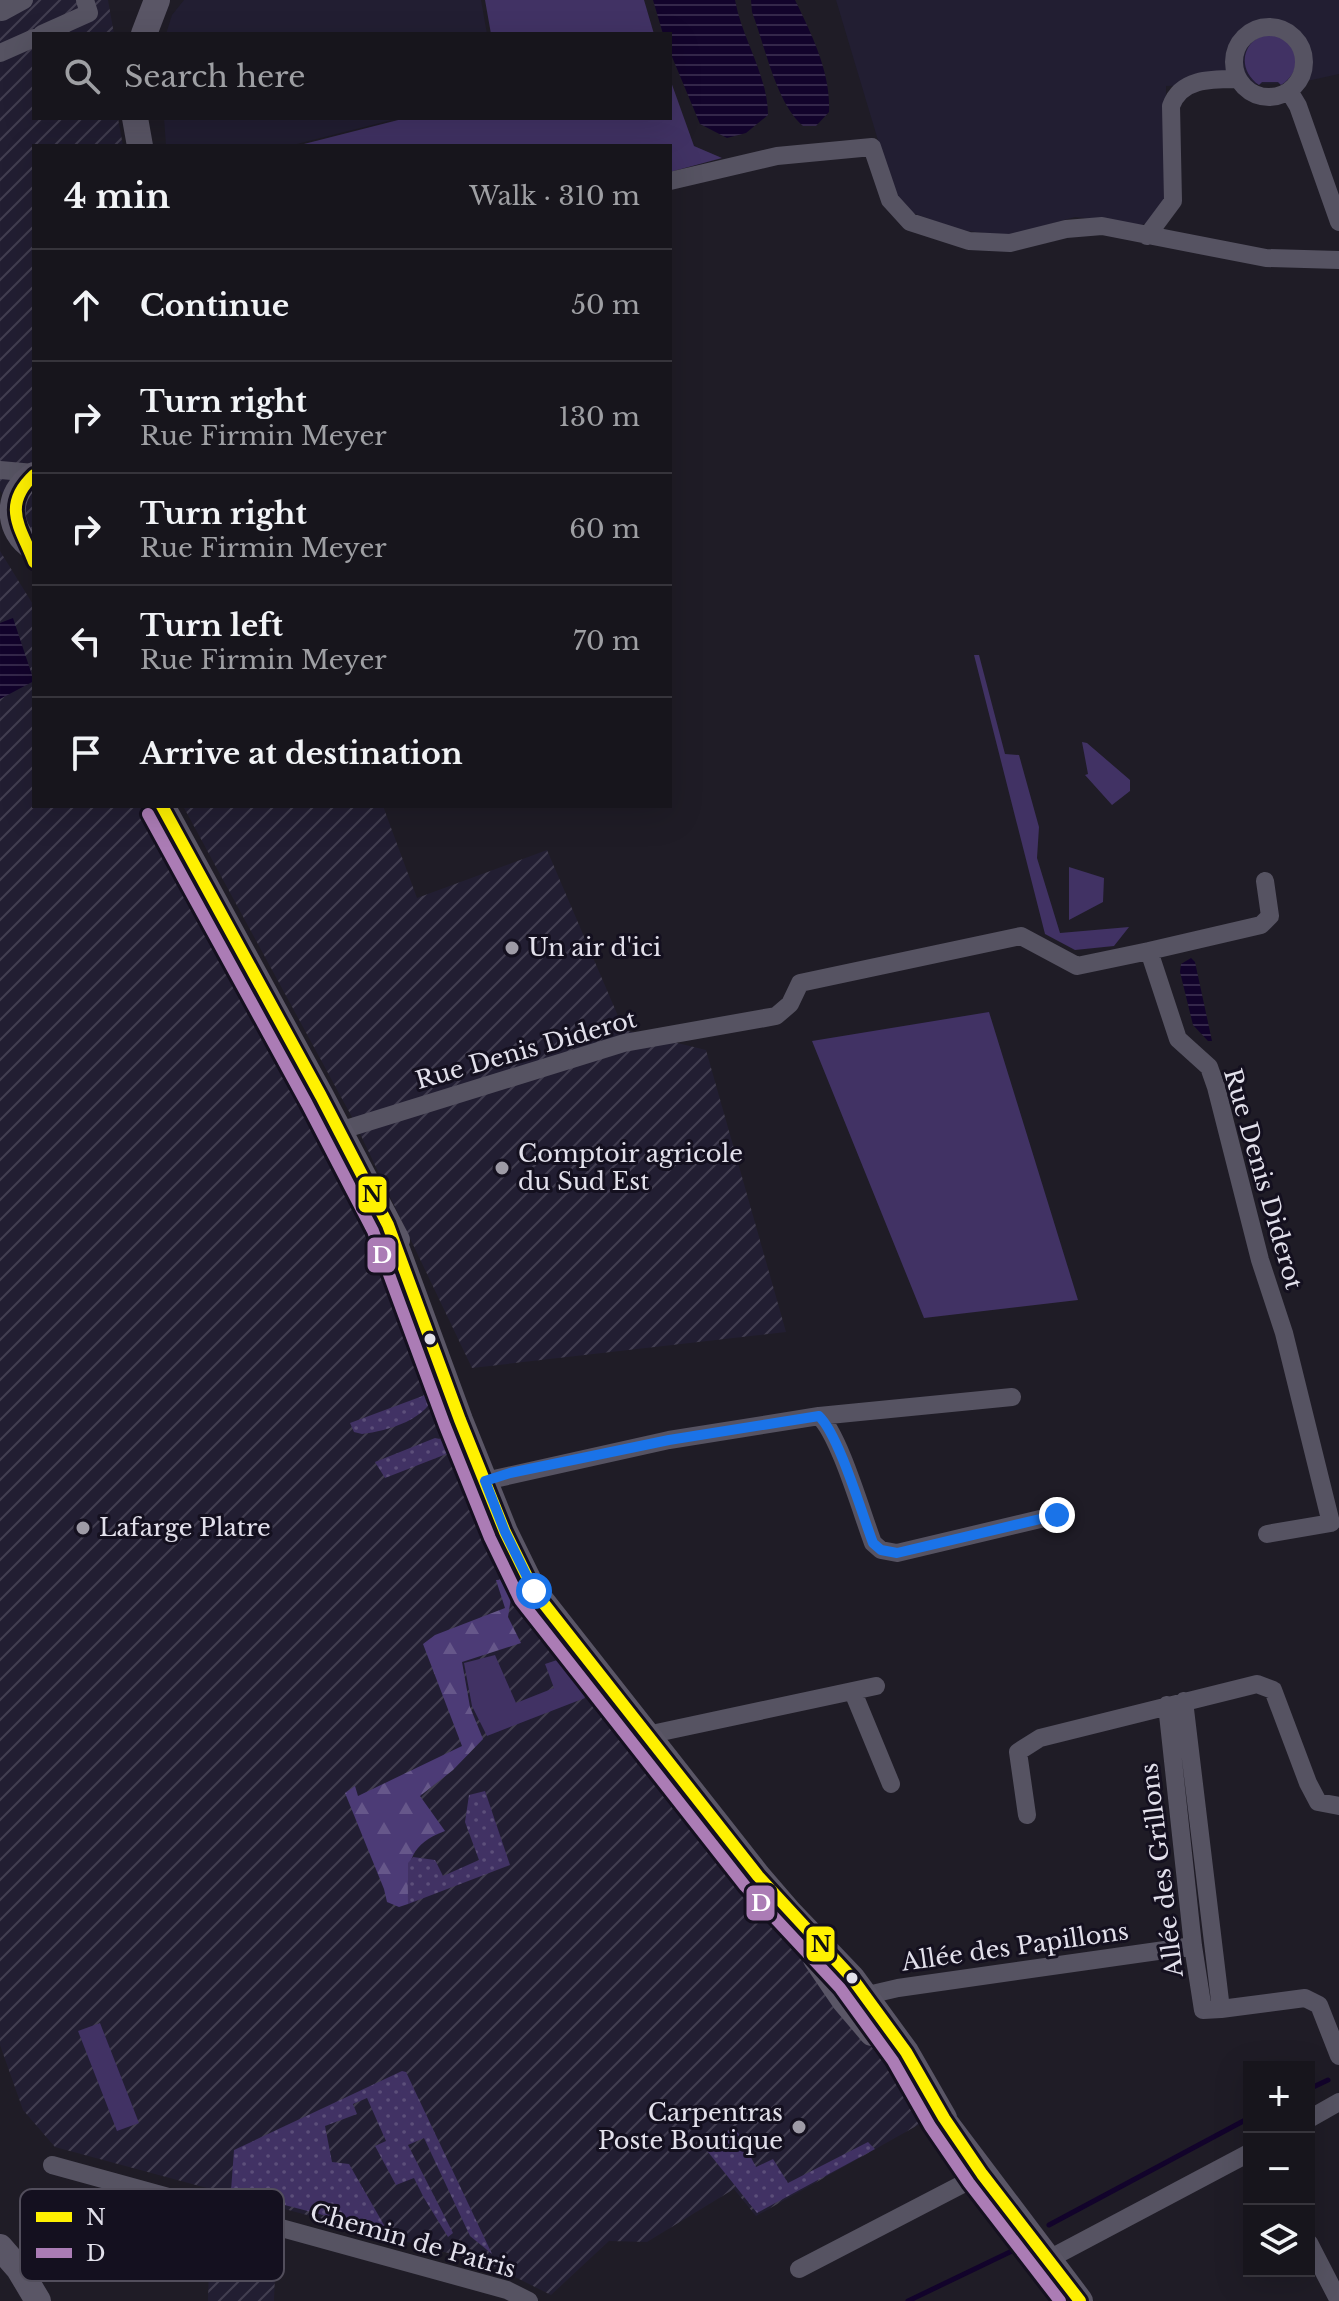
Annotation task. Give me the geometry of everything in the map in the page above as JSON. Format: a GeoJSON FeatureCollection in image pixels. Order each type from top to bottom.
{"type":"FeatureCollection","features":[{"type":"Feature","properties":{"kind":"street"},"geometry":{"type":"LineString","coordinates":[[0,7],[2,12],[24,0]]}},
{"type":"Feature","properties":{"kind":"street"},"geometry":{"type":"LineString","coordinates":[[46,32],[89,13],[85,0]]}},
{"type":"Feature","properties":{"kind":"street"},"geometry":{"type":"LineString","coordinates":[[145,32],[157,0]]}},
{"type":"Feature","properties":{"kind":"street"},"geometry":{"type":"LineString","coordinates":[[1279,28],[1298,41],[1305,62],[1301,78],[1289,91],[1276,97],[1261,97],[1248,90],[1238,79],[1234,58],[1239,44],[1257,29],[1279,28]]}},
{"type":"Feature","properties":{"kind":"street"},"geometry":{"type":"LineString","coordinates":[[0,53],[32,39]]}},
{"type":"Feature","properties":{"kind":"street"},"geometry":{"type":"LineString","coordinates":[[1147,236],[1173,201],[1171,106],[1175,96],[1190,83],[1238,79]]}},
{"type":"Feature","properties":{"kind":"street"},"geometry":{"type":"LineString","coordinates":[[1289,91],[1298,106],[1339,222]]}},
{"type":"Feature","properties":{"kind":"street"},"geometry":{"type":"LineString","coordinates":[[135,120],[140,144]]}},
{"type":"Feature","properties":{"kind":"street"},"geometry":{"type":"LineString","coordinates":[[672,181],[777,156],[872,147],[890,200],[910,222],[969,241],[1010,243],[1066,229],[1102,226],[1266,258],[1339,260]]}},
{"type":"Feature","properties":{"kind":"street"},"geometry":{"type":"LineString","coordinates":[[0,470],[32,474]]}},
{"type":"Feature","properties":{"kind":"street"},"geometry":{"type":"LineString","coordinates":[[32,476],[21,486],[6,511],[32,552]]}},
{"type":"Feature","properties":{"kind":"street"},"geometry":{"type":"LineString","coordinates":[[163,808],[430,1302],[492,1479],[557,1619],[789,1912],[821,1968],[854,1998],[982,2174],[1080,2301]]}},
{"type":"Feature","properties":{"kind":"street"},"geometry":{"type":"LineString","coordinates":[[1149,951],[1261,925],[1270,916],[1265,881]]}},
{"type":"Feature","properties":{"kind":"street","name":"Rue Denis Diderot"},"geometry":{"type":"LineString","coordinates":[[339,1131],[624,1043],[776,1016],[790,1004],[800,983],[1021,936],[1077,966],[1149,951],[1178,1039],[1209,1067],[1260,1260],[1284,1333],[1331,1523],[1267,1534]]}},
{"type":"Feature","properties":{"kind":"street"},"geometry":{"type":"LineString","coordinates":[[492,1479],[669,1440],[819,1416],[1012,1397]]}},
{"type":"Feature","properties":{"kind":"street"},"geometry":{"type":"LineString","coordinates":[[819,1416],[827,1423],[873,1543],[881,1550],[897,1553],[1057,1515]]}},
{"type":"Feature","properties":{"kind":"street"},"geometry":{"type":"LineString","coordinates":[[1027,1815],[1018,1752],[1040,1738],[1257,1684],[1273,1690],[1318,1802],[1339,1806]]}},
{"type":"Feature","properties":{"kind":"street"},"geometry":{"type":"LineString","coordinates":[[647,1735],[876,1686]]}},
{"type":"Feature","properties":{"kind":"street"},"geometry":{"type":"LineString","coordinates":[[853,1692],[891,1784]]}},
{"type":"Feature","properties":{"kind":"street","name":"Allée des Grillons"},"geometry":{"type":"LineString","coordinates":[[1176,1703],[1221,2009],[1203,2010],[1193,1946],[1176,1703]]}},
{"type":"Feature","properties":{"kind":"street","name":"Allée des Papillons"},"geometry":{"type":"LineString","coordinates":[[854,1998],[898,1988],[1193,1946]]}},
{"type":"Feature","properties":{"kind":"street"},"geometry":{"type":"LineString","coordinates":[[1221,2009],[1305,1998],[1319,2005],[1339,2056]]}},
{"type":"Feature","properties":{"kind":"street"},"geometry":{"type":"LineString","coordinates":[[1315,2116],[1339,2102]]}},
{"type":"Feature","properties":{"kind":"street"},"geometry":{"type":"LineString","coordinates":[[1049,2259],[1243,2156]]}},
{"type":"Feature","properties":{"kind":"street","name":"Chemin de Patris"},"geometry":{"type":"LineString","coordinates":[[52,2165],[139,2189]]}},
{"type":"Feature","properties":{"kind":"street"},"geometry":{"type":"LineString","coordinates":[[799,2269],[982,2174]]}},
{"type":"Feature","properties":{"kind":"street","name":"Chemin de Patris"},"geometry":{"type":"LineString","coordinates":[[284,2229],[507,2290],[529,2301]]}},
{"type":"Feature","properties":{"kind":"street"},"geometry":{"type":"LineString","coordinates":[[0,2247],[20,2271]]}},
{"type":"Feature","properties":{"kind":"street"},"geometry":{"type":"LineString","coordinates":[[1315,2251],[1334,2275],[1339,2301]]}},
{"type":"Feature","properties":{"kind":"street"},"geometry":{"type":"LineString","coordinates":[[26,2281],[38,2301]]}},
{"type":"Feature","properties":{"kind":"shaded area"},"geometry":{"type":"Polygon","coordinates":[[[0,0],[108,0],[114,32],[32,32],[32,120],[118,120],[123,144],[32,144],[32,542],[0,490],[0,0]]]}},
{"type":"Feature","properties":{"kind":"shaded area"},"geometry":{"type":"Polygon","coordinates":[[[184,0],[481,0],[487,32],[167,32],[172,15],[184,0]]]}},
{"type":"Feature","properties":{"kind":"shaded area"},"geometry":{"type":"Polygon","coordinates":[[[485,0],[644,0],[653,32],[491,32],[485,0]]]}},
{"type":"Feature","properties":{"kind":"shaded area"},"geometry":{"type":"Polygon","coordinates":[[[653,0],[735,0],[764,86],[768,115],[746,133],[727,138],[700,124],[672,57],[672,32],[662,32],[653,0]]]}},
{"type":"Feature","properties":{"kind":"shaded area"},"geometry":{"type":"Polygon","coordinates":[[[751,0],[795,0],[814,41],[827,83],[829,112],[816,126],[803,126],[785,103],[752,12],[751,0]]]}},
{"type":"Feature","properties":{"kind":"shaded area"},"geometry":{"type":"Polygon","coordinates":[[[836,0],[1339,0],[1339,74],[1298,83],[1166,86],[1167,203],[1156,219],[1142,225],[1075,217],[1008,236],[960,230],[907,211],[895,197],[836,0]]]}},
{"type":"Feature","properties":{"kind":"shaded area"},"geometry":{"type":"Polygon","coordinates":[[[1267,34],[1286,40],[1295,54],[1294,70],[1281,85],[1278,82],[1262,82],[1259,85],[1247,72],[1247,49],[1267,34]]]}},
{"type":"Feature","properties":{"kind":"shaded area"},"geometry":{"type":"Polygon","coordinates":[[[672,85],[694,146],[722,158],[672,171],[672,144],[304,144],[398,120],[672,120],[672,85]]]}},
{"type":"Feature","properties":{"kind":"shaded area"},"geometry":{"type":"Polygon","coordinates":[[[164,120],[392,120],[297,144],[166,144],[164,120]]]}},
{"type":"Feature","properties":{"kind":"shaded area"},"geometry":{"type":"Polygon","coordinates":[[[0,551],[32,603],[32,808],[148,808],[359,1207],[519,1569],[556,1638],[633,1756],[784,1931],[927,2120],[756,2216],[734,2189],[647,2242],[609,2241],[551,2295],[489,2264],[284,2209],[284,2189],[211,2189],[55,2147],[23,2110],[0,2045],[0,551]]]}},
{"type":"Feature","properties":{"kind":"shaded area"},"geometry":{"type":"Polygon","coordinates":[[[13,618],[32,682],[0,699],[0,623],[13,618]]]}},
{"type":"Feature","properties":{"kind":"shaded area"},"geometry":{"type":"Polygon","coordinates":[[[974,655],[979,655],[1005,754],[1019,755],[1039,827],[1037,858],[1060,933],[1129,927],[1114,946],[1075,950],[1045,934],[974,655]]]}},
{"type":"Feature","properties":{"kind":"shaded area"},"geometry":{"type":"Polygon","coordinates":[[[1082,742],[1130,780],[1130,791],[1112,805],[1085,775],[1088,774],[1082,742]]]}},
{"type":"Feature","properties":{"kind":"shaded area"},"geometry":{"type":"Polygon","coordinates":[[[184,808],[384,808],[417,898],[547,850],[624,1030],[706,1050],[786,1332],[472,1368],[353,1119],[184,808]]]}},
{"type":"Feature","properties":{"kind":"shaded area"},"geometry":{"type":"Polygon","coordinates":[[[1069,867],[1104,878],[1103,902],[1069,920],[1069,867]]]}},
{"type":"Feature","properties":{"kind":"shaded area"},"geometry":{"type":"Polygon","coordinates":[[[1191,958],[1195,962],[1212,1041],[1208,1041],[1193,1025],[1180,972],[1181,964],[1191,958]]]}},
{"type":"Feature","properties":{"kind":"shaded area"},"geometry":{"type":"Polygon","coordinates":[[[989,1012],[1078,1300],[924,1318],[812,1041],[989,1012]]]}},
{"type":"Feature","properties":{"kind":"shaded area"},"geometry":{"type":"Polygon","coordinates":[[[436,1391],[425,1409],[406,1422],[362,1434],[354,1432],[350,1423],[436,1391]]]}},
{"type":"Feature","properties":{"kind":"shaded area"},"geometry":{"type":"Polygon","coordinates":[[[435,1438],[445,1440],[449,1453],[385,1478],[375,1462],[435,1438]]]}},
{"type":"Feature","properties":{"kind":"shaded area"},"geometry":{"type":"Polygon","coordinates":[[[495,1655],[516,1703],[554,1688],[545,1664],[563,1658],[585,1698],[487,1736],[472,1706],[464,1663],[495,1655]]]}},
{"type":"Feature","properties":{"kind":"shaded area"},"geometry":{"type":"Polygon","coordinates":[[[485,1791],[510,1865],[408,1904],[408,1863],[413,1857],[435,1860],[443,1876],[479,1860],[465,1822],[469,1795],[485,1791]]]}},
{"type":"Feature","properties":{"kind":"shaded area"},"geometry":{"type":"Polygon","coordinates":[[[100,2023],[139,2123],[117,2131],[78,2031],[100,2023]]]}},
{"type":"Feature","properties":{"kind":"shaded area"},"geometry":{"type":"Polygon","coordinates":[[[402,2071],[406,2072],[492,2254],[470,2236],[424,2138],[408,2145],[453,2233],[448,2237],[414,2178],[396,2185],[375,2146],[386,2141],[367,2098],[353,2104],[357,2114],[325,2126],[332,2162],[349,2164],[388,2232],[284,2205],[284,2189],[231,2189],[234,2150],[402,2071]]]}},
{"type":"Feature","properties":{"kind":"shaded area"},"geometry":{"type":"Polygon","coordinates":[[[735,2127],[756,2167],[773,2159],[788,2183],[868,2142],[875,2149],[757,2213],[704,2147],[735,2127]]]}},
{"type":"Feature","properties":{"kind":"shaded area"},"geometry":{"type":"Polygon","coordinates":[[[209,2281],[275,2281],[274,2301],[208,2301],[209,2281]]]}},
{"type":"Feature","properties":{"kind":"green space"},"geometry":{"type":"Polygon","coordinates":[[[514,1579],[508,1617],[521,1643],[462,1662],[470,1707],[483,1739],[453,1770],[420,1796],[445,1831],[432,1837],[416,1851],[409,1869],[408,1904],[399,1907],[387,1902],[345,1793],[355,1786],[358,1796],[462,1746],[423,1644],[435,1635],[505,1608],[496,1580],[514,1579]]]}},
{"type":"Feature","properties":{"kind":"waterway"},"geometry":{"type":"LineString","coordinates":[[1315,2086],[1328,2080]]}},
{"type":"Feature","properties":{"kind":"waterway"},"geometry":{"type":"LineString","coordinates":[[1049,2225],[1243,2121]]}},
{"type":"Feature","properties":{"kind":"waterway"},"geometry":{"type":"LineString","coordinates":[[908,2301],[1012,2251]]}},
{"type":"Feature","properties":{"kind":"transit line","name":"N"},"geometry":{"type":"LineString","coordinates":[[32,477],[18,497],[16,508],[32,557]]}},
{"type":"Feature","properties":{"kind":"transit line","name":"N"},"geometry":{"type":"LineString","coordinates":[[163,808],[388,1225],[460,1420],[505,1532],[534,1591],[758,1876],[852,1978],[906,2052],[944,2118],[982,2174],[1080,2301]]}},
{"type":"Feature","properties":{"kind":"transit line","name":"D"},"geometry":{"type":"LineString","coordinates":[[148,814],[373,1231],[445,1426],[490,1538],[520,1600],[745,1886],[840,1988],[893,2061],[930,2126],[969,2183],[1060,2301]]}},
{"type":"Feature","properties":{"kind":"place","name":"Un air d'ici"},"geometry":{"type":"Point","coordinates":[512,948]}},
{"type":"Feature","properties":{"kind":"place","name":"Comptoir agricole du Sud Est"},"geometry":{"type":"Point","coordinates":[502,1168]}},
{"type":"Feature","properties":{"kind":"place","name":"Lafarge Platre"},"geometry":{"type":"Point","coordinates":[83,1528]}},
{"type":"Feature","properties":{"kind":"place","name":"Carpentras Poste Boutique"},"geometry":{"type":"Point","coordinates":[799,2127]}},
{"type":"Feature","properties":{"kind":"route"},"geometry":{"type":"LineString","coordinates":[[534,1591],[505,1532],[485,1481],[669,1440],[819,1416],[827,1423],[873,1543],[881,1550],[897,1553],[1057,1515]]}}]}
